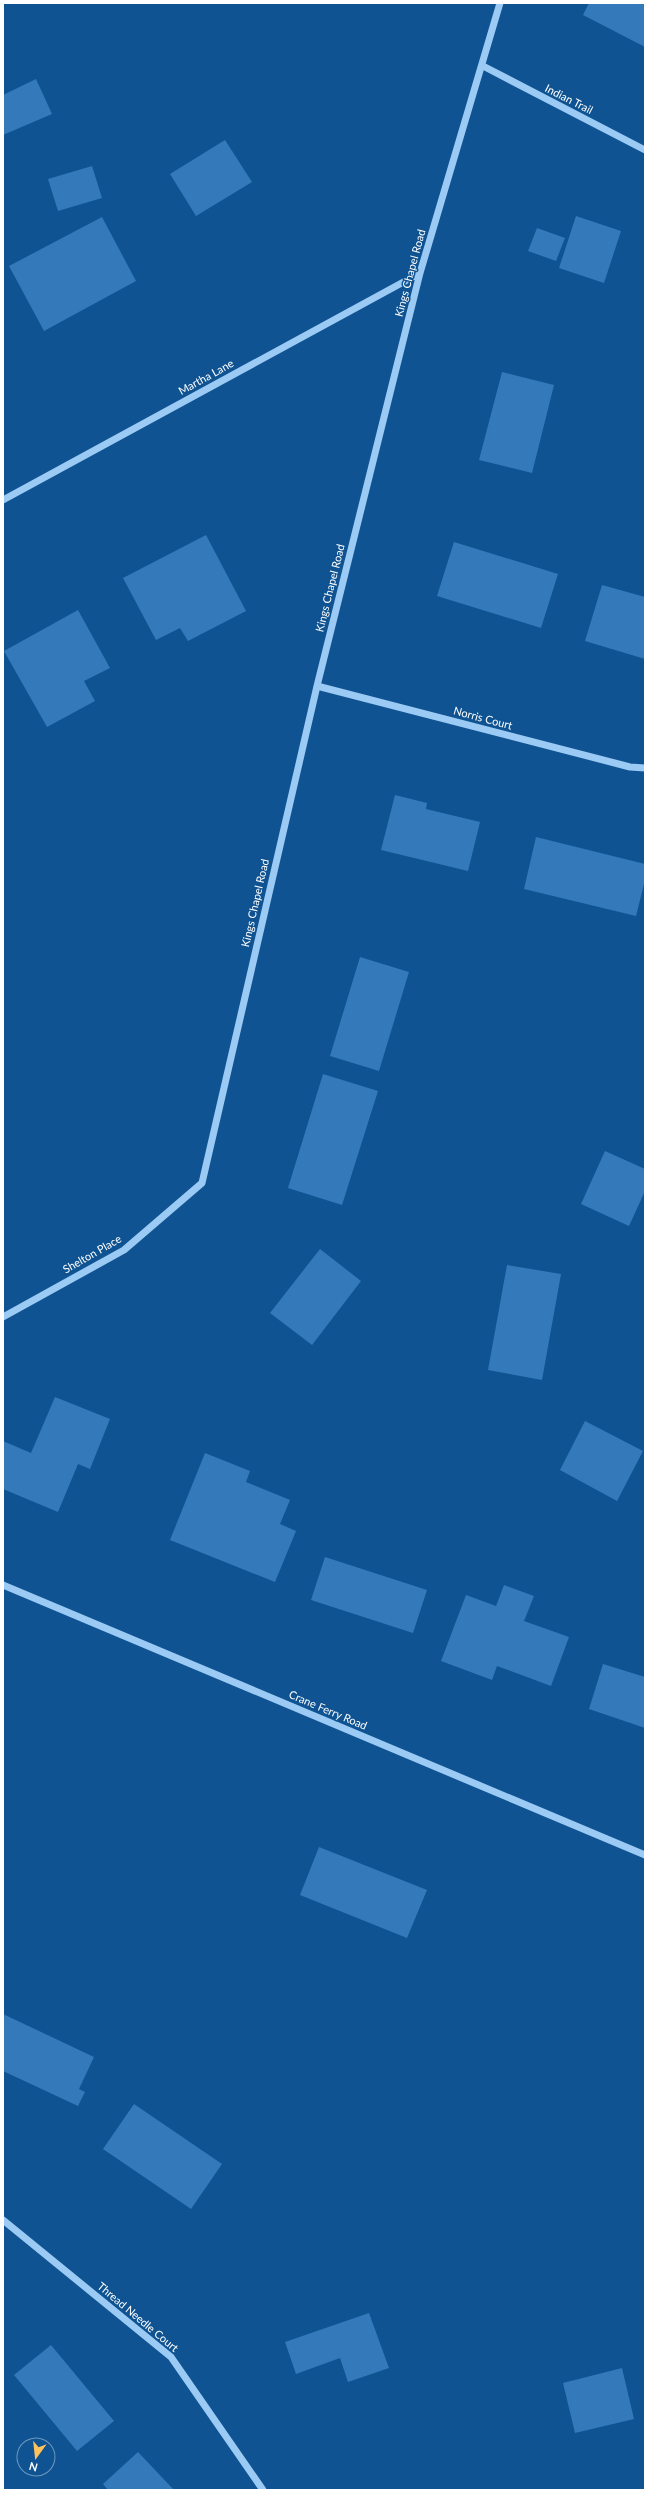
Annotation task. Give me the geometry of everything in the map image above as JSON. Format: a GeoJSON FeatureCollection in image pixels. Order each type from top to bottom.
{"type":"FeatureCollection","features":[{"type":"Feature","properties":{"kind":"street","name":"Kings Chapel Road"},"geometry":{"type":"LineString","coordinates":[[202,1183],[317,686],[420,273],[483,66],[500,3]]}},
{"type":"Feature","properties":{"kind":"street","name":"Indian Trail"},"geometry":{"type":"LineString","coordinates":[[483,66],[645,150]]}},
{"type":"Feature","properties":{"kind":"street","name":"Martha Lane"},"geometry":{"type":"LineString","coordinates":[[3,500],[420,273]]}},
{"type":"Feature","properties":{"kind":"street","name":"Norris Court"},"geometry":{"type":"LineString","coordinates":[[317,686],[630,767],[645,768]]}},
{"type":"Feature","properties":{"kind":"street","name":"Shelton Place"},"geometry":{"type":"LineString","coordinates":[[3,1317],[124,1250],[202,1183]]}},
{"type":"Feature","properties":{"kind":"street","name":"Crane Ferry Road"},"geometry":{"type":"LineString","coordinates":[[3,1586],[645,1854]]}},
{"type":"Feature","properties":{"kind":"street","name":"Thread Needle Court"},"geometry":{"type":"LineString","coordinates":[[3,2220],[171,2357],[263,2490]]}},
{"type":"Feature","properties":{"kind":"building"},"geometry":{"type":"Polygon","coordinates":[[[589,3],[645,3],[645,47],[583,15],[589,3]]]}},
{"type":"Feature","properties":{"kind":"building"},"geometry":{"type":"Polygon","coordinates":[[[36,79],[52,114],[3,135],[3,95],[36,79]]]}},
{"type":"Feature","properties":{"kind":"building"},"geometry":{"type":"Polygon","coordinates":[[[225,140],[252,182],[196,216],[170,174],[225,140]]]}},
{"type":"Feature","properties":{"kind":"building"},"geometry":{"type":"Polygon","coordinates":[[[92,166],[102,198],[58,211],[48,179],[92,166]]]}},
{"type":"Feature","properties":{"kind":"building"},"geometry":{"type":"Polygon","coordinates":[[[576,216],[621,231],[604,283],[559,268],[576,216]]]}},
{"type":"Feature","properties":{"kind":"building"},"geometry":{"type":"Polygon","coordinates":[[[102,217],[136,281],[44,331],[9,266],[102,217]]]}},
{"type":"Feature","properties":{"kind":"building"},"geometry":{"type":"Polygon","coordinates":[[[537,228],[565,238],[556,261],[528,251],[537,228]]]}},
{"type":"Feature","properties":{"kind":"building"},"geometry":{"type":"Polygon","coordinates":[[[502,372],[554,385],[532,473],[479,460],[502,372]]]}},
{"type":"Feature","properties":{"kind":"building"},"geometry":{"type":"Polygon","coordinates":[[[206,535],[246,611],[188,641],[180,628],[156,640],[123,578],[206,535]]]}},
{"type":"Feature","properties":{"kind":"building"},"geometry":{"type":"Polygon","coordinates":[[[454,542],[558,574],[541,628],[437,596],[454,542]]]}},
{"type":"Feature","properties":{"kind":"building"},"geometry":{"type":"Polygon","coordinates":[[[602,585],[645,597],[645,659],[585,641],[602,585]]]}},
{"type":"Feature","properties":{"kind":"building"},"geometry":{"type":"Polygon","coordinates":[[[78,610],[110,668],[84,681],[95,701],[47,727],[4,651],[78,610]]]}},
{"type":"Feature","properties":{"kind":"building"},"geometry":{"type":"Polygon","coordinates":[[[395,795],[427,803],[426,809],[480,822],[468,871],[381,850],[395,795]]]}},
{"type":"Feature","properties":{"kind":"building"},"geometry":{"type":"Polygon","coordinates":[[[536,837],[645,864],[645,880],[636,916],[524,889],[536,837]]]}},
{"type":"Feature","properties":{"kind":"building"},"geometry":{"type":"Polygon","coordinates":[[[360,957],[409,972],[379,1071],[330,1056],[360,957]]]}},
{"type":"Feature","properties":{"kind":"building"},"geometry":{"type":"Polygon","coordinates":[[[323,1074],[378,1091],[342,1205],[288,1188],[323,1074]]]}},
{"type":"Feature","properties":{"kind":"building"},"geometry":{"type":"Polygon","coordinates":[[[605,1151],[645,1169],[645,1191],[629,1226],[581,1204],[605,1151]]]}},
{"type":"Feature","properties":{"kind":"building"},"geometry":{"type":"Polygon","coordinates":[[[320,1249],[361,1281],[312,1345],[270,1313],[320,1249]]]}},
{"type":"Feature","properties":{"kind":"building"},"geometry":{"type":"Polygon","coordinates":[[[507,1265],[561,1274],[542,1380],[488,1370],[507,1265]]]}},
{"type":"Feature","properties":{"kind":"building"},"geometry":{"type":"Polygon","coordinates":[[[55,1397],[110,1419],[90,1469],[78,1464],[58,1512],[3,1489],[3,1441],[31,1453],[55,1397]]]}},
{"type":"Feature","properties":{"kind":"building"},"geometry":{"type":"Polygon","coordinates":[[[585,1421],[643,1451],[617,1501],[560,1470],[585,1421]]]}},
{"type":"Feature","properties":{"kind":"building"},"geometry":{"type":"Polygon","coordinates":[[[205,1453],[250,1471],[246,1482],[290,1500],[280,1524],[296,1531],[275,1582],[170,1540],[205,1453]]]}},
{"type":"Feature","properties":{"kind":"building"},"geometry":{"type":"Polygon","coordinates":[[[325,1557],[427,1590],[413,1633],[311,1600],[325,1557]]]}},
{"type":"Feature","properties":{"kind":"building"},"geometry":{"type":"Polygon","coordinates":[[[504,1585],[534,1596],[524,1621],[569,1637],[551,1686],[497,1666],[492,1680],[441,1661],[466,1595],[496,1606],[504,1585]]]}},
{"type":"Feature","properties":{"kind":"building"},"geometry":{"type":"Polygon","coordinates":[[[603,1664],[645,1677],[645,1728],[589,1709],[603,1664]]]}},
{"type":"Feature","properties":{"kind":"building"},"geometry":{"type":"Polygon","coordinates":[[[319,1847],[427,1890],[407,1938],[300,1895],[319,1847]]]}},
{"type":"Feature","properties":{"kind":"building"},"geometry":{"type":"Polygon","coordinates":[[[3,2014],[94,2057],[79,2089],[85,2092],[78,2106],[3,2071],[3,2014]]]}},
{"type":"Feature","properties":{"kind":"building"},"geometry":{"type":"Polygon","coordinates":[[[134,2104],[222,2164],[191,2209],[103,2149],[134,2104]]]}},
{"type":"Feature","properties":{"kind":"building"},"geometry":{"type":"Polygon","coordinates":[[[369,2313],[389,2368],[348,2382],[340,2358],[296,2374],[285,2342],[369,2313]]]}},
{"type":"Feature","properties":{"kind":"building"},"geometry":{"type":"Polygon","coordinates":[[[51,2345],[114,2421],[77,2451],[14,2375],[51,2345]]]}},
{"type":"Feature","properties":{"kind":"building"},"geometry":{"type":"Polygon","coordinates":[[[622,2368],[634,2419],[575,2433],[563,2383],[622,2368]]]}},
{"type":"Feature","properties":{"kind":"building"},"geometry":{"type":"Polygon","coordinates":[[[138,2452],[174,2490],[108,2490],[103,2484],[138,2452]]]}}]}
